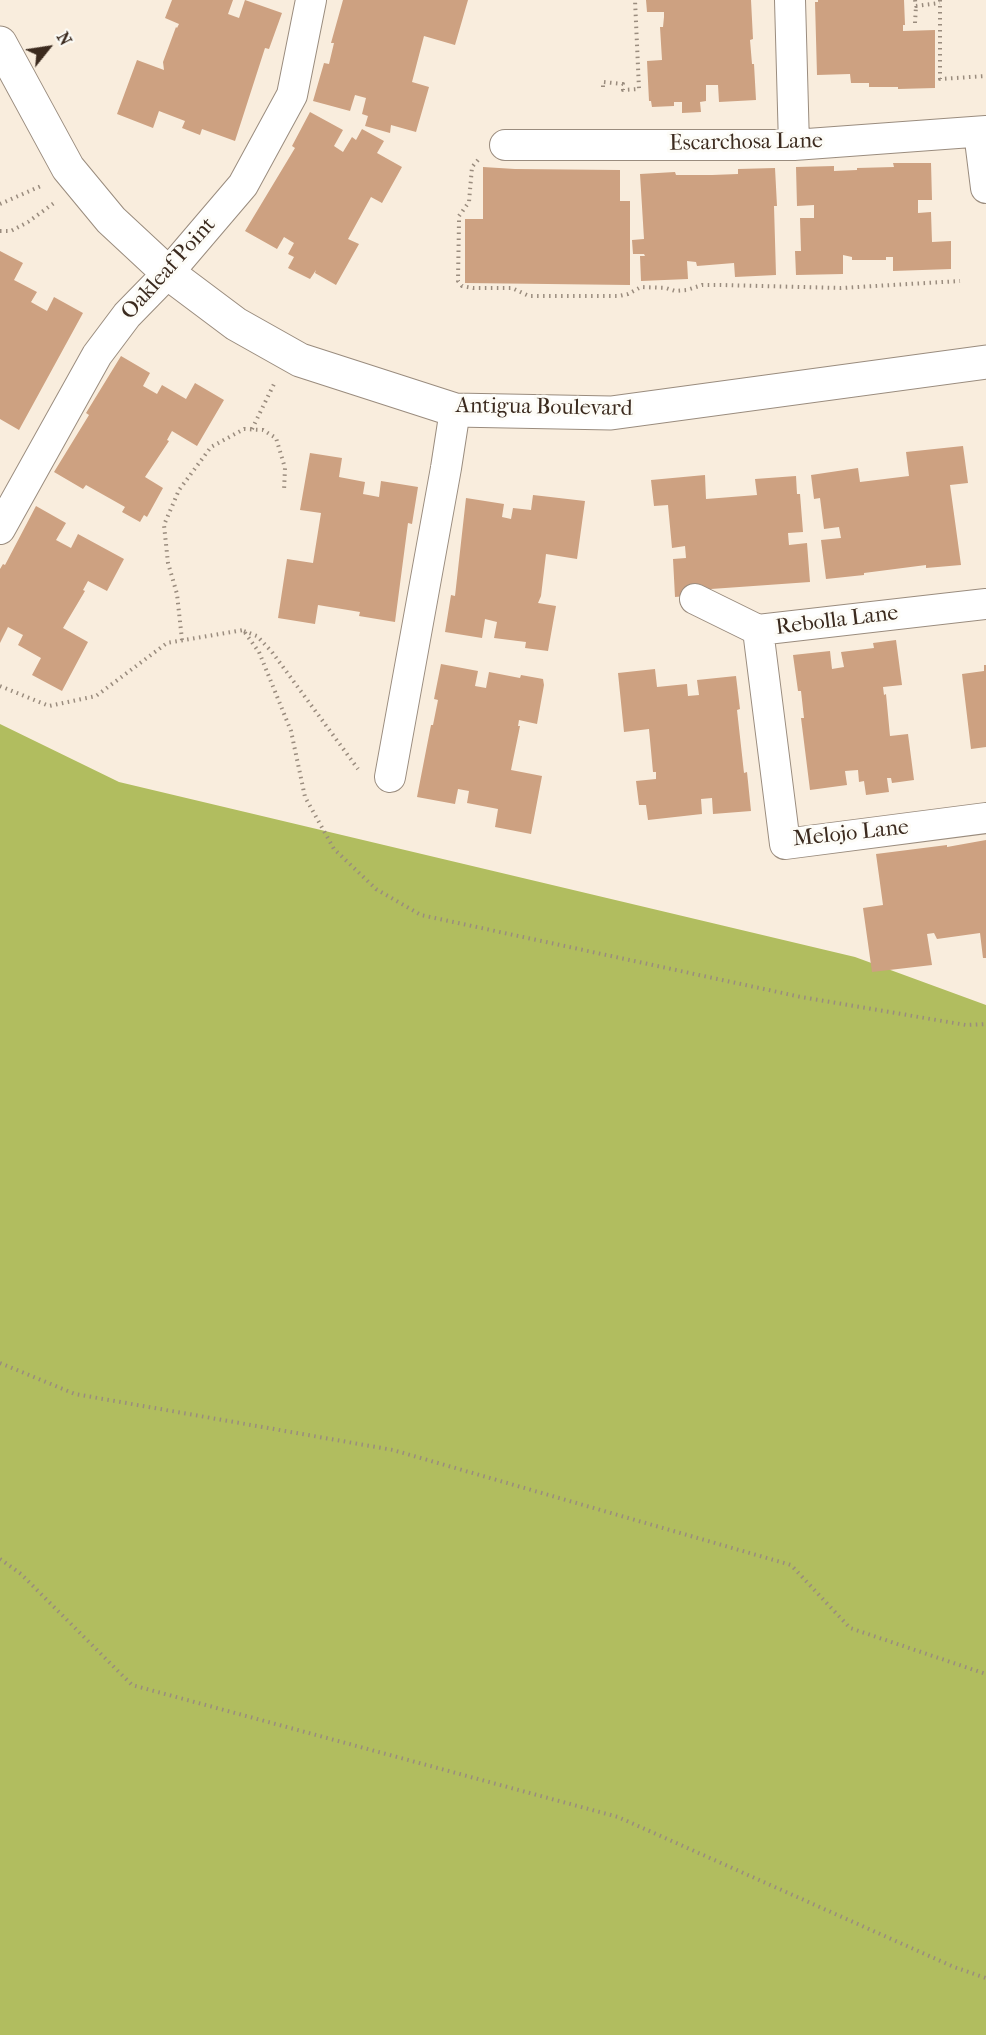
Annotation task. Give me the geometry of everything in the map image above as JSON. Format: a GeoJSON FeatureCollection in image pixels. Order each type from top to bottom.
{"type":"FeatureCollection","features":[{"type":"Feature","properties":{"kind":"street","name":"Oakleaf Point"},"geometry":{"type":"LineString","coordinates":[[0,529],[97,355],[127,315],[168,273],[243,186],[292,96],[311,0]]}},
{"type":"Feature","properties":{"kind":"street"},"geometry":{"type":"LineString","coordinates":[[790,0],[794,145]]}},
{"type":"Feature","properties":{"kind":"street","name":"Antigua Boulevard"},"geometry":{"type":"LineString","coordinates":[[1,48],[76,178],[111,220],[168,273],[236,324],[300,360],[455,410],[611,413],[986,362]]}},
{"type":"Feature","properties":{"kind":"street"},"geometry":{"type":"LineString","coordinates":[[982,132],[986,188]]}},
{"type":"Feature","properties":{"kind":"street","name":"Escarchosa Lane"},"geometry":{"type":"LineString","coordinates":[[505,145],[794,145],[982,132]]}},
{"type":"Feature","properties":{"kind":"street"},"geometry":{"type":"LineString","coordinates":[[390,777],[455,410]]}},
{"type":"Feature","properties":{"kind":"street","name":"Rebolla Lane"},"geometry":{"type":"LineString","coordinates":[[695,599],[758,630],[986,604]]}},
{"type":"Feature","properties":{"kind":"street","name":"Melojo Lane"},"geometry":{"type":"LineString","coordinates":[[758,630],[784,844],[986,819]]}},
{"type":"Feature","properties":{"kind":"path"},"geometry":{"type":"LineString","coordinates":[[603,87],[603,82],[623,84],[623,90],[639,89],[636,0]]}},
{"type":"Feature","properties":{"kind":"path"},"geometry":{"type":"LineString","coordinates":[[915,0],[915,23]]}},
{"type":"Feature","properties":{"kind":"path"},"geometry":{"type":"LineString","coordinates":[[916,6],[940,2],[940,79],[986,76]]}},
{"type":"Feature","properties":{"kind":"path"},"geometry":{"type":"LineString","coordinates":[[505,145],[477,161],[472,167],[469,202],[459,216],[458,280],[462,286],[512,288],[529,296],[619,296],[641,287],[666,288],[675,291],[702,285],[841,288],[960,281]]}},
{"type":"Feature","properties":{"kind":"path"},"geometry":{"type":"LineString","coordinates":[[0,204],[76,178]]}},
{"type":"Feature","properties":{"kind":"path"},"geometry":{"type":"LineString","coordinates":[[0,231],[11,231],[28,222],[76,178]]}},
{"type":"Feature","properties":{"kind":"path"},"geometry":{"type":"LineString","coordinates":[[252,429],[289,354]]}},
{"type":"Feature","properties":{"kind":"path"},"geometry":{"type":"LineString","coordinates":[[182,640],[177,594],[168,563],[164,525],[179,490],[211,447],[244,429],[252,429],[263,430],[276,438],[285,468],[284,491]]}},
{"type":"Feature","properties":{"kind":"path"},"geometry":{"type":"LineString","coordinates":[[243,630],[260,652],[291,731],[305,797],[334,849],[376,889],[421,915],[801,997],[966,1025],[986,1024]]}},
{"type":"Feature","properties":{"kind":"path"},"geometry":{"type":"LineString","coordinates":[[0,686],[49,706],[96,696],[167,643],[243,630],[257,636],[272,652],[365,778],[390,777]]}},
{"type":"Feature","properties":{"kind":"path"},"geometry":{"type":"LineString","coordinates":[[0,1363],[75,1394],[393,1450],[791,1565],[850,1628],[986,1674]]}},
{"type":"Feature","properties":{"kind":"path"},"geometry":{"type":"LineString","coordinates":[[0,1559],[21,1574],[132,1685],[618,1817],[954,1967],[986,1978]]}},
{"type":"Feature","properties":{"kind":"green space"},"geometry":{"type":"Polygon","coordinates":[[[0,724],[119,782],[855,957],[986,1005],[986,2035],[0,2035],[0,724]]]}},
{"type":"Feature","properties":{"kind":"building"},"geometry":{"type":"Polygon","coordinates":[[[172,0],[233,0],[228,14],[239,18],[245,0],[282,13],[269,49],[265,48],[235,141],[202,129],[200,135],[182,128],[185,121],[159,111],[153,128],[117,114],[137,60],[164,70],[163,62],[179,24],[165,18],[172,0]]]}},
{"type":"Feature","properties":{"kind":"building"},"geometry":{"type":"Polygon","coordinates":[[[343,0],[468,0],[455,45],[424,36],[412,82],[429,87],[416,132],[391,125],[390,133],[365,126],[368,116],[362,114],[366,98],[355,95],[350,111],[313,101],[324,63],[329,64],[334,43],[331,43],[343,0]]]}},
{"type":"Feature","properties":{"kind":"building"},"geometry":{"type":"Polygon","coordinates":[[[646,0],[751,0],[753,39],[750,40],[756,100],[719,102],[718,85],[706,85],[706,101],[700,102],[701,112],[682,113],[682,102],[674,102],[674,106],[652,107],[649,101],[647,61],[662,60],[660,27],[663,27],[664,12],[647,12],[646,0]]]}},
{"type":"Feature","properties":{"kind":"building"},"geometry":{"type":"Polygon","coordinates":[[[818,0],[904,0],[905,25],[903,25],[903,31],[935,30],[935,88],[869,87],[869,83],[851,83],[850,74],[817,75],[815,2],[818,0]]]}},
{"type":"Feature","properties":{"kind":"building"},"geometry":{"type":"Polygon","coordinates":[[[310,112],[343,130],[334,146],[343,152],[352,137],[356,140],[362,129],[384,141],[377,153],[402,167],[382,203],[371,197],[348,239],[359,244],[336,285],[315,273],[316,270],[310,279],[288,268],[294,257],[288,254],[294,243],[284,237],[277,249],[245,231],[295,148],[292,146],[310,112]]]}},
{"type":"Feature","properties":{"kind":"building"},"geometry":{"type":"Polygon","coordinates":[[[893,163],[931,163],[932,200],[918,200],[918,213],[931,212],[932,242],[951,241],[951,269],[893,271],[893,257],[886,257],[886,260],[852,260],[852,257],[843,255],[843,274],[796,275],[795,251],[801,251],[800,218],[814,218],[814,205],[797,206],[796,167],[834,166],[834,171],[894,167],[893,163]]]}},
{"type":"Feature","properties":{"kind":"building"},"geometry":{"type":"Polygon","coordinates":[[[483,167],[620,170],[620,201],[630,201],[630,285],[465,283],[465,219],[483,219],[483,167]]]}},
{"type":"Feature","properties":{"kind":"building"},"geometry":{"type":"Polygon","coordinates":[[[775,168],[776,275],[735,277],[734,263],[697,266],[696,262],[687,261],[688,279],[641,281],[640,256],[645,256],[644,254],[633,254],[632,240],[644,239],[640,174],[675,172],[676,175],[738,174],[738,169],[775,168]]]}},
{"type":"Feature","properties":{"kind":"building"},"geometry":{"type":"Polygon","coordinates":[[[0,251],[23,263],[14,280],[37,292],[31,302],[47,311],[54,297],[83,313],[19,430],[0,419],[0,251]]]}},
{"type":"Feature","properties":{"kind":"building"},"geometry":{"type":"Polygon","coordinates":[[[121,356],[150,373],[143,386],[157,394],[162,385],[186,399],[195,383],[224,400],[197,446],[172,431],[167,440],[169,441],[145,477],[163,488],[147,517],[144,515],[140,522],[122,512],[125,507],[86,485],[83,489],[54,472],[121,356]]]}},
{"type":"Feature","properties":{"kind":"building"},"geometry":{"type":"Polygon","coordinates":[[[963,446],[968,483],[950,485],[961,565],[926,568],[926,565],[826,579],[821,540],[841,538],[839,527],[824,529],[820,498],[814,499],[811,475],[858,468],[860,482],[909,476],[906,452],[963,446]]]}},
{"type":"Feature","properties":{"kind":"building"},"geometry":{"type":"Polygon","coordinates":[[[310,453],[342,458],[339,477],[365,482],[363,494],[379,497],[381,481],[418,487],[412,524],[408,523],[395,622],[359,616],[360,612],[318,605],[315,624],[278,618],[287,559],[313,563],[321,513],[300,510],[310,453]]]}},
{"type":"Feature","properties":{"kind":"building"},"geometry":{"type":"Polygon","coordinates":[[[705,475],[706,499],[757,495],[755,479],[796,476],[803,532],[788,533],[789,545],[807,543],[810,582],[711,589],[711,594],[675,597],[673,559],[686,558],[685,546],[672,548],[668,505],[654,506],[651,480],[705,475]]]}},
{"type":"Feature","properties":{"kind":"building"},"geometry":{"type":"Polygon","coordinates":[[[533,495],[585,501],[577,559],[546,554],[541,596],[538,603],[556,606],[548,651],[525,648],[526,642],[494,638],[497,622],[485,619],[482,638],[445,632],[451,595],[455,596],[466,498],[504,504],[502,517],[511,519],[513,508],[531,510],[533,495]]]}},
{"type":"Feature","properties":{"kind":"building"},"geometry":{"type":"Polygon","coordinates":[[[36,506],[66,523],[56,540],[71,548],[78,534],[124,559],[107,591],[88,581],[83,590],[85,591],[63,628],[88,642],[62,691],[32,675],[41,658],[18,645],[23,635],[8,627],[0,643],[0,569],[3,564],[5,565],[36,506]]]}},
{"type":"Feature","properties":{"kind":"building"},"geometry":{"type":"Polygon","coordinates":[[[896,640],[902,685],[883,687],[884,695],[886,694],[890,736],[908,734],[914,780],[892,783],[891,778],[887,778],[889,792],[866,795],[864,781],[859,782],[858,770],[845,771],[847,785],[810,790],[801,718],[804,718],[801,691],[798,691],[793,655],[830,651],[832,669],[844,667],[841,652],[874,648],[873,643],[896,640]]]}},
{"type":"Feature","properties":{"kind":"building"},"geometry":{"type":"Polygon","coordinates":[[[441,664],[478,671],[475,686],[486,688],[489,672],[520,678],[521,675],[543,679],[537,724],[519,720],[518,726],[520,726],[511,770],[542,776],[531,834],[495,827],[498,809],[467,803],[469,791],[458,789],[455,804],[417,797],[438,700],[434,699],[441,664]]]}},
{"type":"Feature","properties":{"kind":"building"},"geometry":{"type":"Polygon","coordinates":[[[984,665],[986,665],[986,747],[971,749],[962,674],[984,671],[984,665]]]}},
{"type":"Feature","properties":{"kind":"building"},"geometry":{"type":"Polygon","coordinates":[[[655,669],[657,687],[687,684],[688,696],[699,695],[697,680],[736,676],[744,773],[747,772],[751,811],[713,814],[712,798],[701,799],[702,814],[648,820],[646,805],[639,805],[636,781],[656,779],[656,772],[653,772],[649,729],[624,732],[618,673],[655,669]]]}},
{"type":"Feature","properties":{"kind":"building"},"geometry":{"type":"Polygon","coordinates":[[[986,840],[986,958],[983,958],[980,933],[937,939],[934,933],[927,934],[932,965],[872,972],[863,908],[883,905],[876,854],[947,845],[947,847],[986,840]]]}}]}
